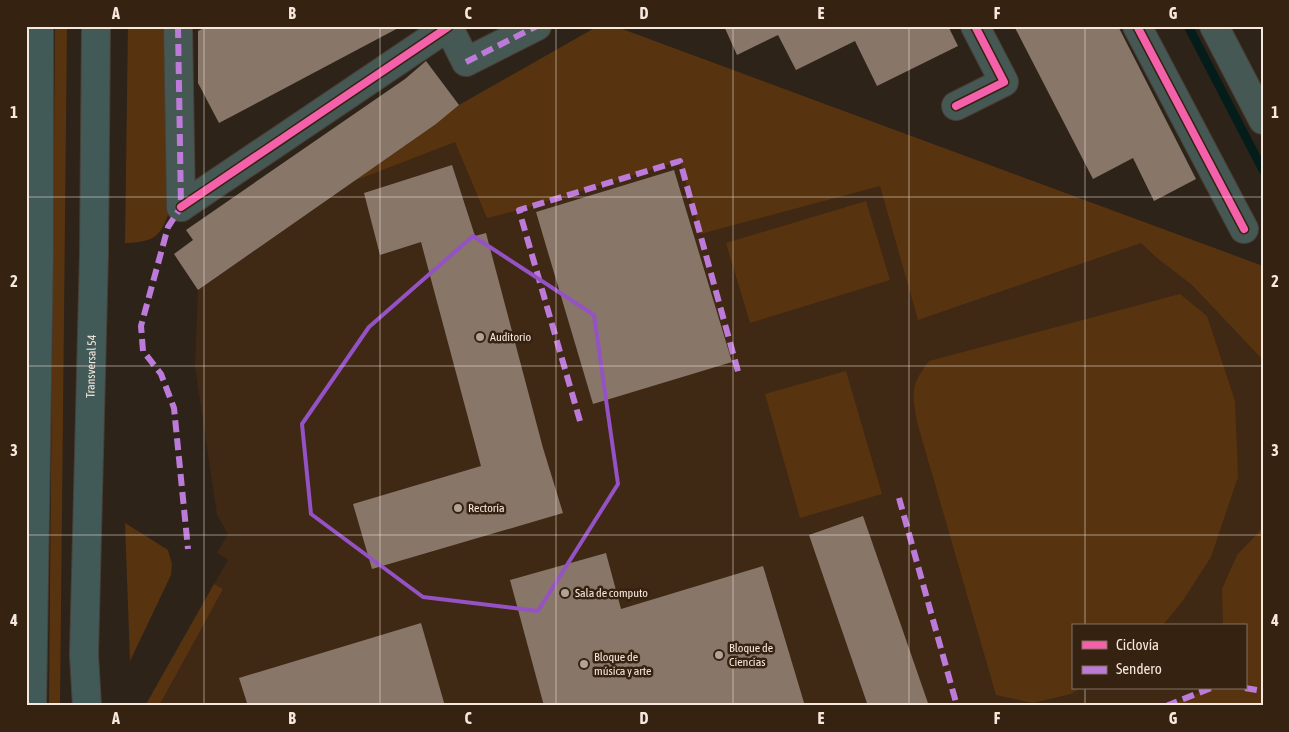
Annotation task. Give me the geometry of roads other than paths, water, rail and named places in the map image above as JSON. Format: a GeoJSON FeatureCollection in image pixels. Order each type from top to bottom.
{"type":"FeatureCollection","features":[{"type":"Feature","properties":{"kind":"main road"},"geometry":{"type":"LineString","coordinates":[[32,706],[40,252],[39,26]]}},
{"type":"Feature","properties":{"kind":"main road","name":"Transversal 54"},"geometry":{"type":"LineString","coordinates":[[87,706],[84,655],[94,254],[96,26]]}},
{"type":"Feature","properties":{"kind":"street"},"geometry":{"type":"LineString","coordinates":[[178,26],[181,207],[448,27],[466,62],[537,26]]}},
{"type":"Feature","properties":{"kind":"street"},"geometry":{"type":"LineString","coordinates":[[956,106],[1004,82],[975,26]]}},
{"type":"Feature","properties":{"kind":"street"},"geometry":{"type":"LineString","coordinates":[[1137,26],[1244,229]]}},
{"type":"Feature","properties":{"kind":"street"},"geometry":{"type":"LineString","coordinates":[[1214,26],[1263,120]]}},
{"type":"Feature","properties":{"kind":"waterway"},"geometry":{"type":"LineString","coordinates":[[1188,26],[1263,170]]}},
{"type":"Feature","properties":{"kind":"place","name":"Auditorio"},"geometry":{"type":"Point","coordinates":[480,337]}},
{"type":"Feature","properties":{"kind":"place","name":"Rectoría"},"geometry":{"type":"Point","coordinates":[458,508]}},
{"type":"Feature","properties":{"kind":"place","name":"Sala de computo"},"geometry":{"type":"Point","coordinates":[565,593]}},
{"type":"Feature","properties":{"kind":"place","name":"Bloque de Ciencias"},"geometry":{"type":"Point","coordinates":[719,655]}},
{"type":"Feature","properties":{"kind":"place","name":"Bloque de música y arte"},"geometry":{"type":"Point","coordinates":[584,664]}}]}
